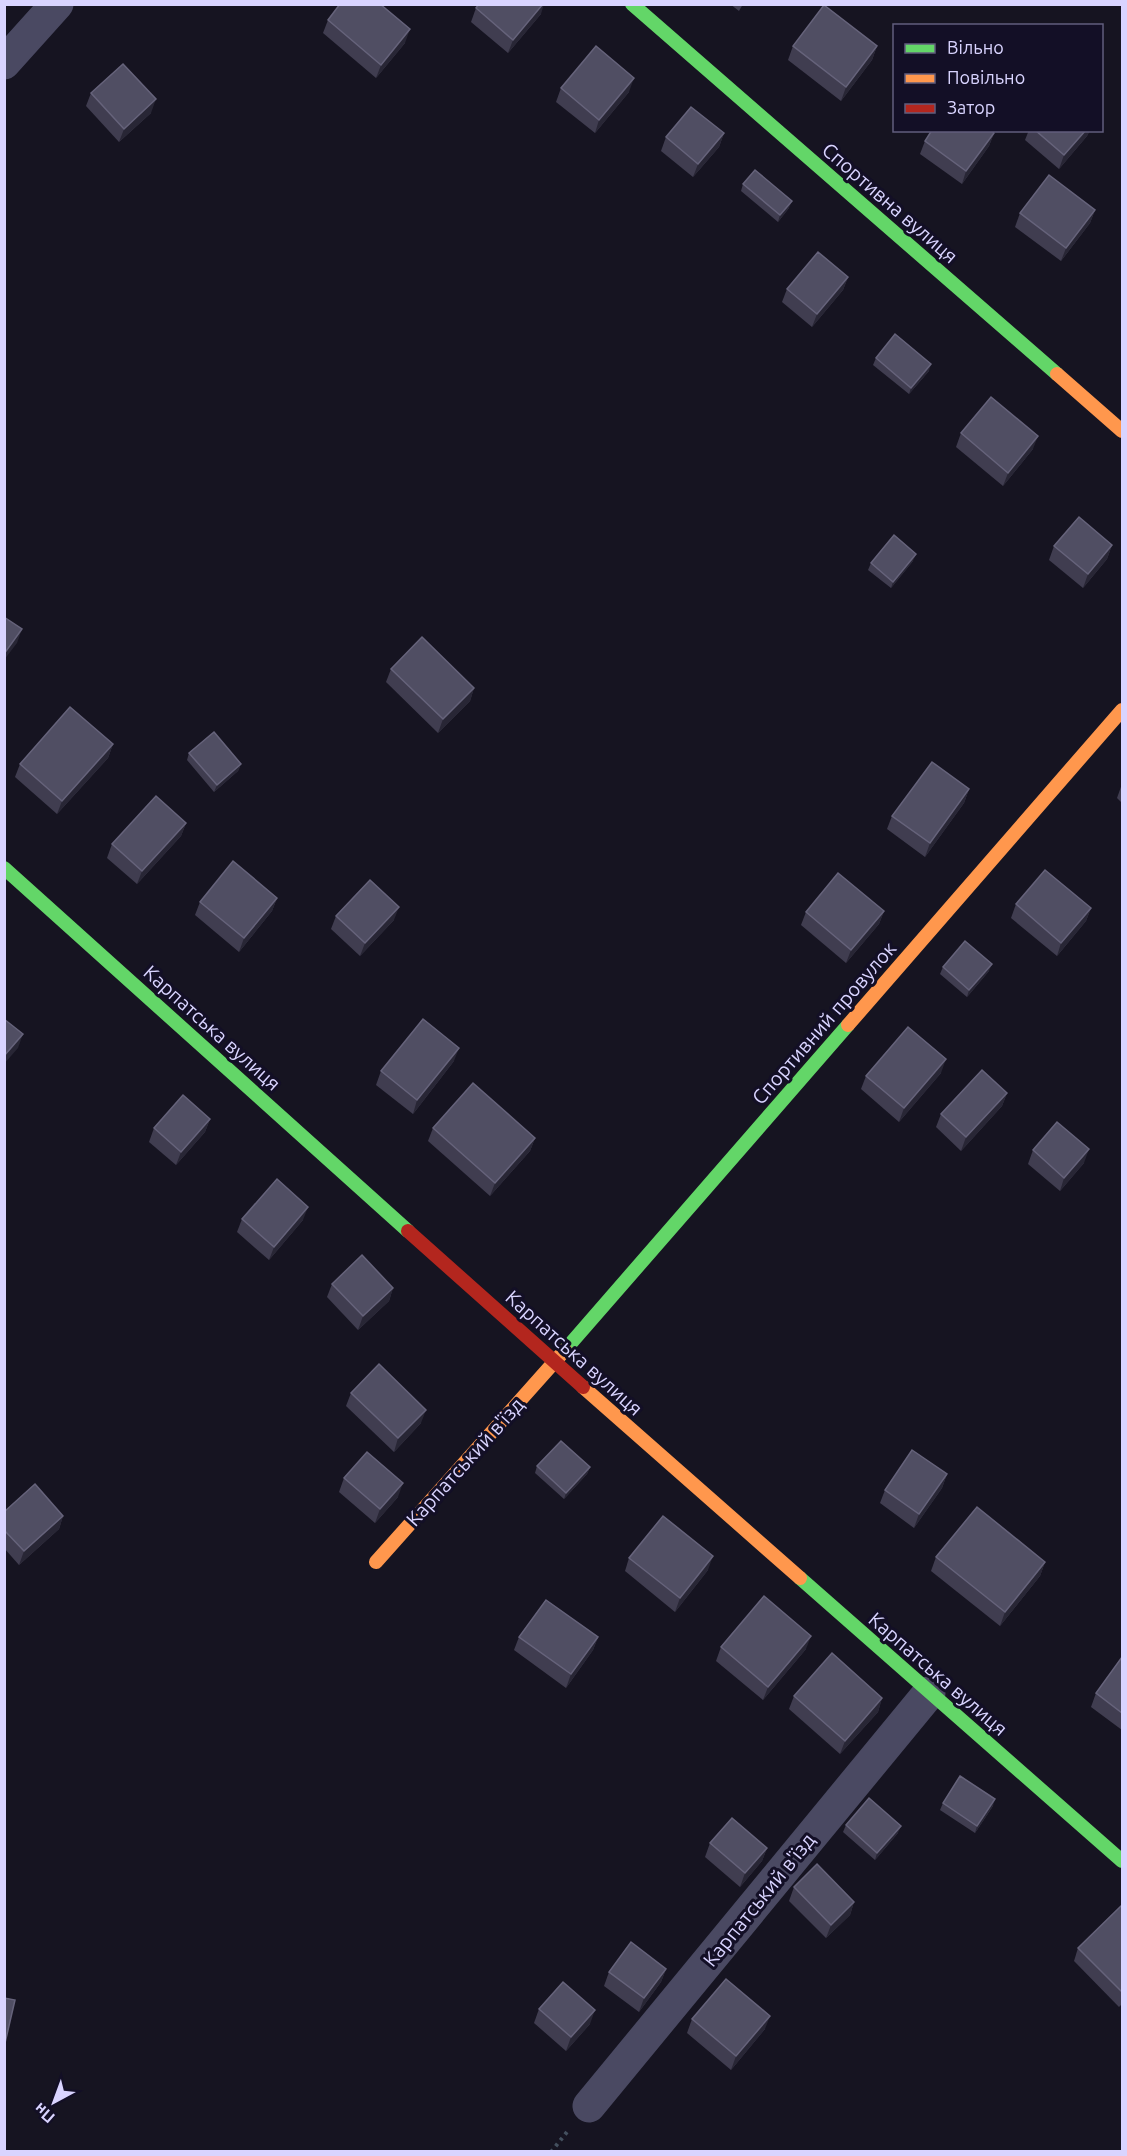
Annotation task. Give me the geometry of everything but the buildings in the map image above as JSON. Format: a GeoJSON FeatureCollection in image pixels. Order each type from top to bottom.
{"type":"FeatureCollection","features":[{"type":"Feature","properties":{"kind":"street"},"geometry":{"type":"LineString","coordinates":[[4,63],[57,4]]}},
{"type":"Feature","properties":{"kind":"street","name":"Спортивна вулиця"},"geometry":{"type":"LineString","coordinates":[[632,4],[1122,431]]}},
{"type":"Feature","properties":{"kind":"street","name":"Спортивний провулок"},"geometry":{"type":"LineString","coordinates":[[555,1362],[1122,710]]}},
{"type":"Feature","properties":{"kind":"street","name":"Карпатська вулиця"},"geometry":{"type":"LineString","coordinates":[[4,868],[555,1362],[1122,1861]]}},
{"type":"Feature","properties":{"kind":"street","name":"Карпатський в'їзд"},"geometry":{"type":"LineString","coordinates":[[376,1562],[555,1362]]}},
{"type":"Feature","properties":{"kind":"street","name":"Карпатський в'їзд"},"geometry":{"type":"LineString","coordinates":[[589,2106],[929,1693]]}},
{"type":"Feature","properties":{"kind":"traffic: fast"},"geometry":{"type":"LineString","coordinates":[[632,4],[1057,374]]}},
{"type":"Feature","properties":{"kind":"traffic: fast"},"geometry":{"type":"LineString","coordinates":[[4,868],[408,1231]]}},
{"type":"Feature","properties":{"kind":"traffic: fast"},"geometry":{"type":"LineString","coordinates":[[565,1350],[848,1025]]}},
{"type":"Feature","properties":{"kind":"traffic: fast"},"geometry":{"type":"LineString","coordinates":[[800,1578],[1122,1861]]}},
{"type":"Feature","properties":{"kind":"traffic: slow"},"geometry":{"type":"LineString","coordinates":[[1057,374],[1122,431]]}},
{"type":"Feature","properties":{"kind":"traffic: slow"},"geometry":{"type":"LineString","coordinates":[[848,1025],[1122,710]]}},
{"type":"Feature","properties":{"kind":"traffic: slow"},"geometry":{"type":"LineString","coordinates":[[376,1562],[565,1350]]}},
{"type":"Feature","properties":{"kind":"traffic: slow"},"geometry":{"type":"LineString","coordinates":[[583,1387],[800,1578]]}},
{"type":"Feature","properties":{"kind":"traffic: jam"},"geometry":{"type":"LineString","coordinates":[[408,1231],[583,1387]]}}]}
